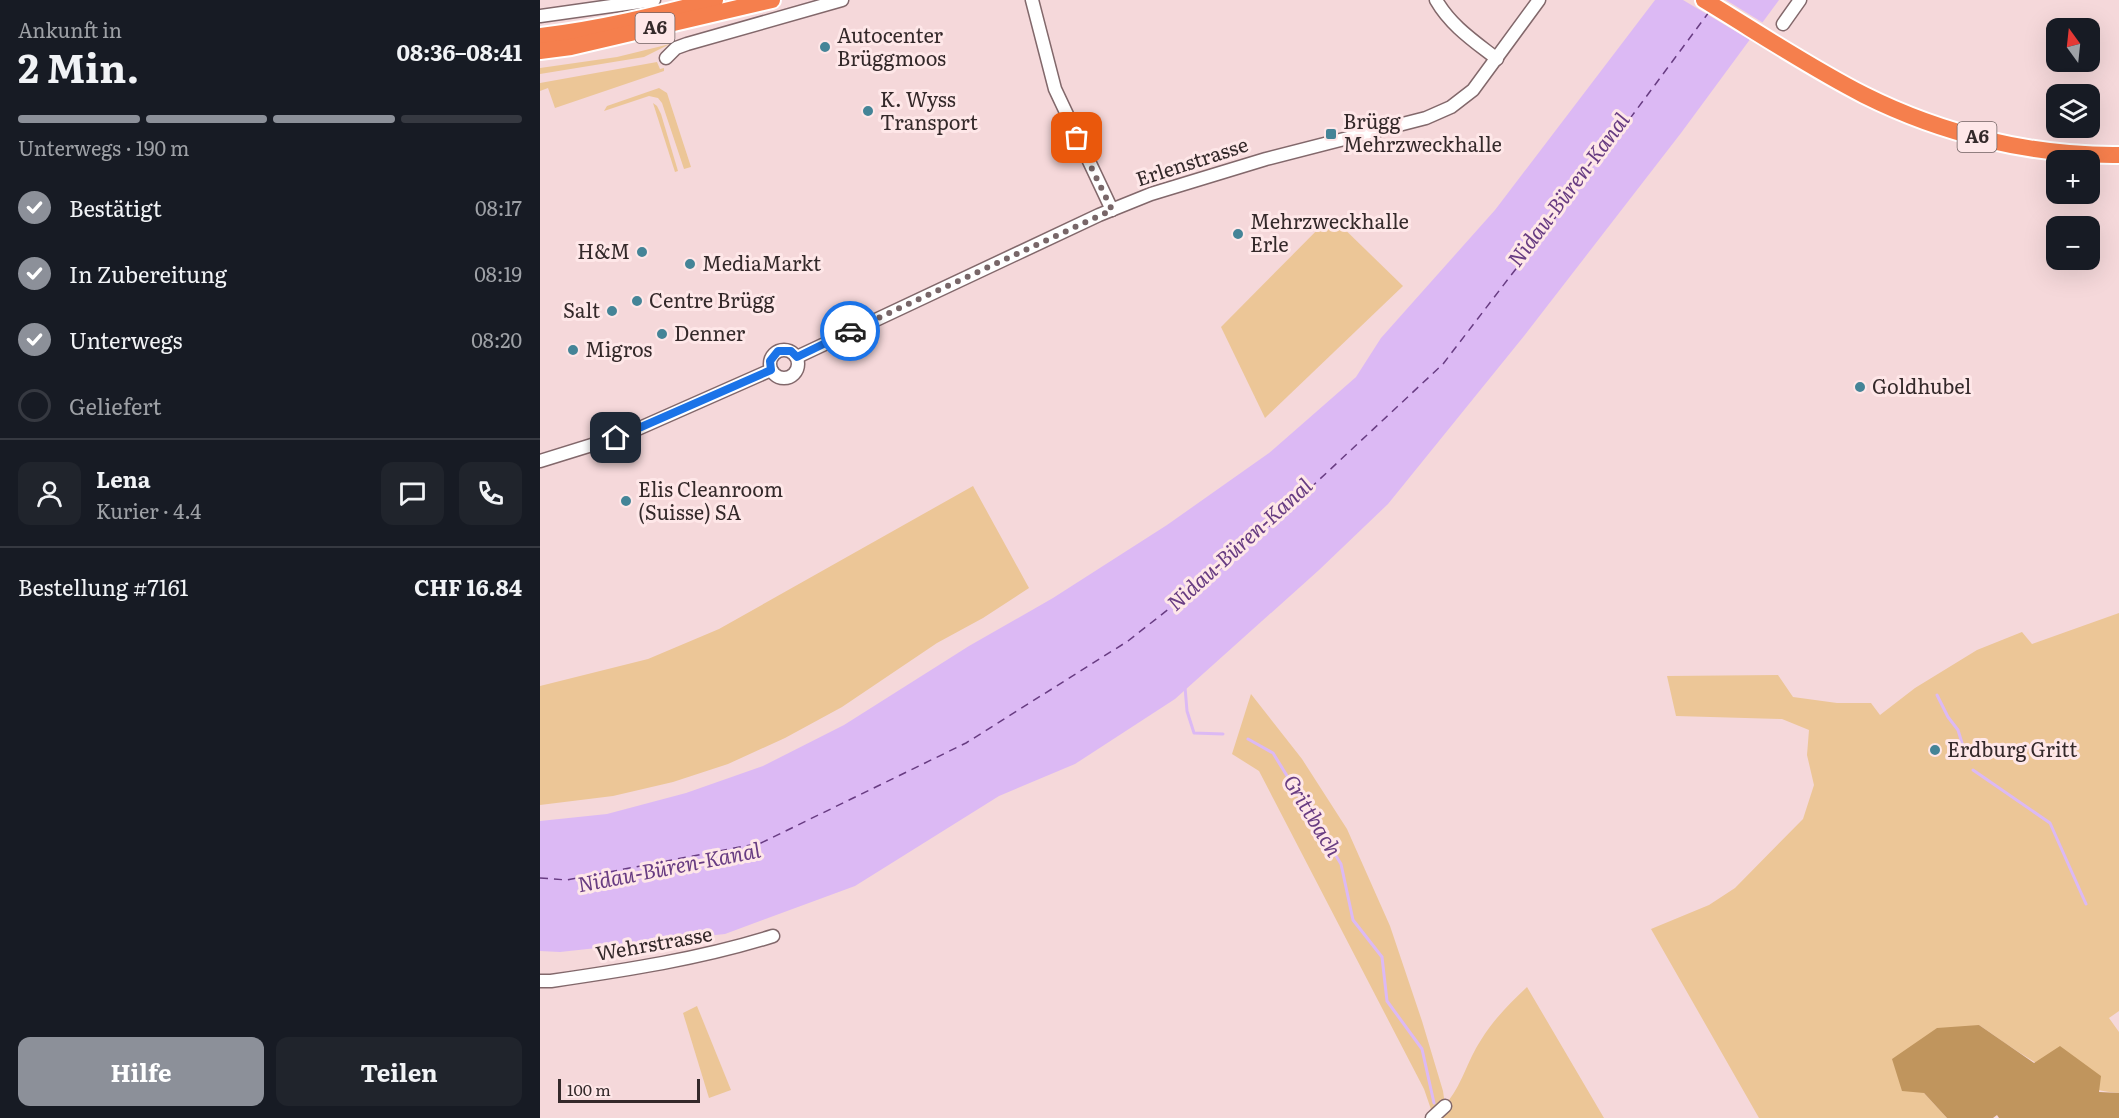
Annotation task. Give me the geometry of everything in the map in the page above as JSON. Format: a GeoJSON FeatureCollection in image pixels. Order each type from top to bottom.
{"type":"FeatureCollection","features":[{"type":"Feature","properties":{"kind":"highway","name":"A6"},"geometry":{"type":"LineString","coordinates":[[540,36],[596,29],[715,0]]}},
{"type":"Feature","properties":{"kind":"highway","name":"A6"},"geometry":{"type":"LineString","coordinates":[[1704,0],[1863,95],[1948,129],[2005,144],[2047,151],[2119,155]]}},
{"type":"Feature","properties":{"kind":"highway","name":"A6"},"geometry":{"type":"LineString","coordinates":[[540,51],[572,47],[770,1]]}},
{"type":"Feature","properties":{"kind":"highway"},"geometry":{"type":"LineString","coordinates":[[540,60],[653,39],[770,1]]}},
{"type":"Feature","properties":{"kind":"street"},"geometry":{"type":"LineString","coordinates":[[540,16],[654,0]]}},
{"type":"Feature","properties":{"kind":"street"},"geometry":{"type":"LineString","coordinates":[[666,58],[676,48],[687,44],[842,0]]}},
{"type":"Feature","properties":{"kind":"street"},"geometry":{"type":"LineString","coordinates":[[1032,0],[1055,88],[1112,210]]}},
{"type":"Feature","properties":{"kind":"street"},"geometry":{"type":"LineString","coordinates":[[1436,0],[1448,19],[1497,59]]}},
{"type":"Feature","properties":{"kind":"street","name":"Erlenstrasse"},"geometry":{"type":"LineString","coordinates":[[797,357],[1112,210],[1195,179],[1437,113],[1451,107],[1468,95],[1539,0]]}},
{"type":"Feature","properties":{"kind":"street"},"geometry":{"type":"LineString","coordinates":[[1783,24],[1800,0]]}},
{"type":"Feature","properties":{"kind":"street"},"geometry":{"type":"LineString","coordinates":[[778,351],[791,351],[797,357],[798,366],[794,375],[790,377],[781,378],[771,370],[770,361],[778,351]]}},
{"type":"Feature","properties":{"kind":"street"},"geometry":{"type":"LineString","coordinates":[[540,461],[624,435],[771,370]]}},
{"type":"Feature","properties":{"kind":"street","name":"Wehrstrasse"},"geometry":{"type":"LineString","coordinates":[[540,981],[666,963],[733,949],[773,936]]}},
{"type":"Feature","properties":{"kind":"shaded area"},"geometry":{"type":"Polygon","coordinates":[[[670,44],[644,57],[540,74],[540,68],[617,57],[670,44]]]}},
{"type":"Feature","properties":{"kind":"shaded area"},"geometry":{"type":"Polygon","coordinates":[[[657,62],[660,69],[664,68],[664,71],[555,108],[548,88],[540,91],[540,83],[657,62]]]}},
{"type":"Feature","properties":{"kind":"shaded area"},"geometry":{"type":"Polygon","coordinates":[[[659,88],[667,93],[691,167],[684,169],[662,103],[658,98],[649,96],[604,111],[607,106],[659,88]]]}},
{"type":"Feature","properties":{"kind":"shaded area"},"geometry":{"type":"Polygon","coordinates":[[[653,103],[661,114],[678,171],[675,172],[653,103]]]}},
{"type":"Feature","properties":{"kind":"shaded area"},"geometry":{"type":"Polygon","coordinates":[[[1331,216],[1403,286],[1265,418],[1221,327],[1331,216]]]}},
{"type":"Feature","properties":{"kind":"shaded area"},"geometry":{"type":"Polygon","coordinates":[[[973,486],[1029,588],[983,618],[937,643],[842,707],[785,738],[728,764],[673,782],[613,796],[540,805],[540,686],[648,659],[719,629],[973,486]]]}},
{"type":"Feature","properties":{"kind":"shaded area"},"geometry":{"type":"Polygon","coordinates":[[[2119,613],[2119,1011],[2109,1018],[2119,1032],[2119,1093],[2081,1085],[2063,1078],[1979,1025],[1924,1093],[1947,1118],[1759,1118],[1651,929],[1709,905],[1735,888],[1803,819],[1814,785],[1807,755],[1809,730],[1782,719],[1676,716],[1667,676],[1778,675],[1793,697],[1837,703],[1871,703],[1880,715],[1915,688],[1977,650],[2022,632],[2032,644],[2119,613]]]}},
{"type":"Feature","properties":{"kind":"shaded area"},"geometry":{"type":"Polygon","coordinates":[[[1251,694],[1302,759],[1347,829],[1390,926],[1422,1021],[1445,1105],[1456,1090],[1476,1048],[1486,1033],[1527,987],[1604,1118],[1434,1118],[1424,1089],[1259,771],[1232,754],[1251,694]]]}},
{"type":"Feature","properties":{"kind":"shaded area"},"geometry":{"type":"Polygon","coordinates":[[[697,1006],[731,1090],[709,1098],[683,1013],[697,1006]]]}},
{"type":"Feature","properties":{"kind":"shaded area"},"geometry":{"type":"Polygon","coordinates":[[[1979,1025],[2034,1063],[2060,1046],[2101,1076],[2099,1092],[2119,1093],[2119,1118],[1999,1118],[1997,1115],[1993,1118],[1947,1118],[1924,1093],[1902,1091],[1892,1059],[1937,1028],[1979,1025]]]}},
{"type":"Feature","properties":{"kind":"water","name":"Nidau-Büren-Kanal"},"geometry":{"type":"Polygon","coordinates":[[[1655,0],[1779,0],[1681,133],[1524,336],[1388,504],[1319,570],[1175,699],[1075,764],[999,796],[855,886],[725,934],[560,952],[540,951],[540,821],[607,814],[686,793],[763,766],[844,725],[969,646],[1053,598],[1167,525],[1269,453],[1356,377],[1381,338],[1495,210],[1655,0]]]}},
{"type":"Feature","properties":{"kind":"pier"},"geometry":{"type":"Polygon","coordinates":[[[1683,0],[1726,0],[1765,24],[1752,41],[1683,0]]]}},
{"type":"Feature","properties":{"kind":"waterway"},"geometry":{"type":"LineString","coordinates":[[1185,687],[1187,711],[1194,733],[1223,734]]}},
{"type":"Feature","properties":{"kind":"waterway"},"geometry":{"type":"LineString","coordinates":[[1937,695],[1972,759]]}},
{"type":"Feature","properties":{"kind":"waterway","name":"Grittbach"},"geometry":{"type":"LineString","coordinates":[[1248,739],[1273,753],[1341,864],[1353,920],[1382,957],[1387,1001],[1422,1049],[1434,1103]]}},
{"type":"Feature","properties":{"kind":"waterway"},"geometry":{"type":"LineString","coordinates":[[1973,770],[2050,823],[2086,904]]}},
{"type":"Feature","properties":{"kind":"ferry route"},"geometry":{"type":"LineString","coordinates":[[540,878],[567,880],[761,843],[966,743],[1128,641],[1245,549],[1443,364],[1709,12]]}},
{"type":"Feature","properties":{"kind":"way so far"},"geometry":{"type":"LineString","coordinates":[[850,331],[1112,210],[1077,138]]}},
{"type":"Feature","properties":{"kind":"place","name":"Autocenter Brüggmoos"},"geometry":{"type":"Point","coordinates":[825,47]}},
{"type":"Feature","properties":{"kind":"place","name":"K. Wyss Transport"},"geometry":{"type":"Point","coordinates":[868,111]}},
{"type":"Feature","properties":{"kind":"place","name":"Brügg Mehrzweckhalle"},"geometry":{"type":"Point","coordinates":[1331,134]}},
{"type":"Feature","properties":{"kind":"place","name":"Mehrzweckhalle Erle"},"geometry":{"type":"Point","coordinates":[1238,234]}},
{"type":"Feature","properties":{"kind":"place","name":"H&M"},"geometry":{"type":"Point","coordinates":[642,252]}},
{"type":"Feature","properties":{"kind":"place","name":"MediaMarkt"},"geometry":{"type":"Point","coordinates":[690,264]}},
{"type":"Feature","properties":{"kind":"place","name":"Centre Brügg"},"geometry":{"type":"Point","coordinates":[637,301]}},
{"type":"Feature","properties":{"kind":"place","name":"Salt"},"geometry":{"type":"Point","coordinates":[612,311]}},
{"type":"Feature","properties":{"kind":"place","name":"Denner"},"geometry":{"type":"Point","coordinates":[662,334]}},
{"type":"Feature","properties":{"kind":"place","name":"Migros"},"geometry":{"type":"Point","coordinates":[573,350]}},
{"type":"Feature","properties":{"kind":"place","name":"Goldhubel"},"geometry":{"type":"Point","coordinates":[1860,387]}},
{"type":"Feature","properties":{"kind":"place","name":"Elis Cleanroom (Suisse) SA"},"geometry":{"type":"Point","coordinates":[626,501]}},
{"type":"Feature","properties":{"kind":"place","name":"Erdburg Gritt"},"geometry":{"type":"Point","coordinates":[1935,750]}},
{"type":"Feature","properties":{"kind":"route"},"geometry":{"type":"LineString","coordinates":[[616,438],[771,370],[770,361],[778,351],[791,351],[797,357],[850,331]]}}]}
